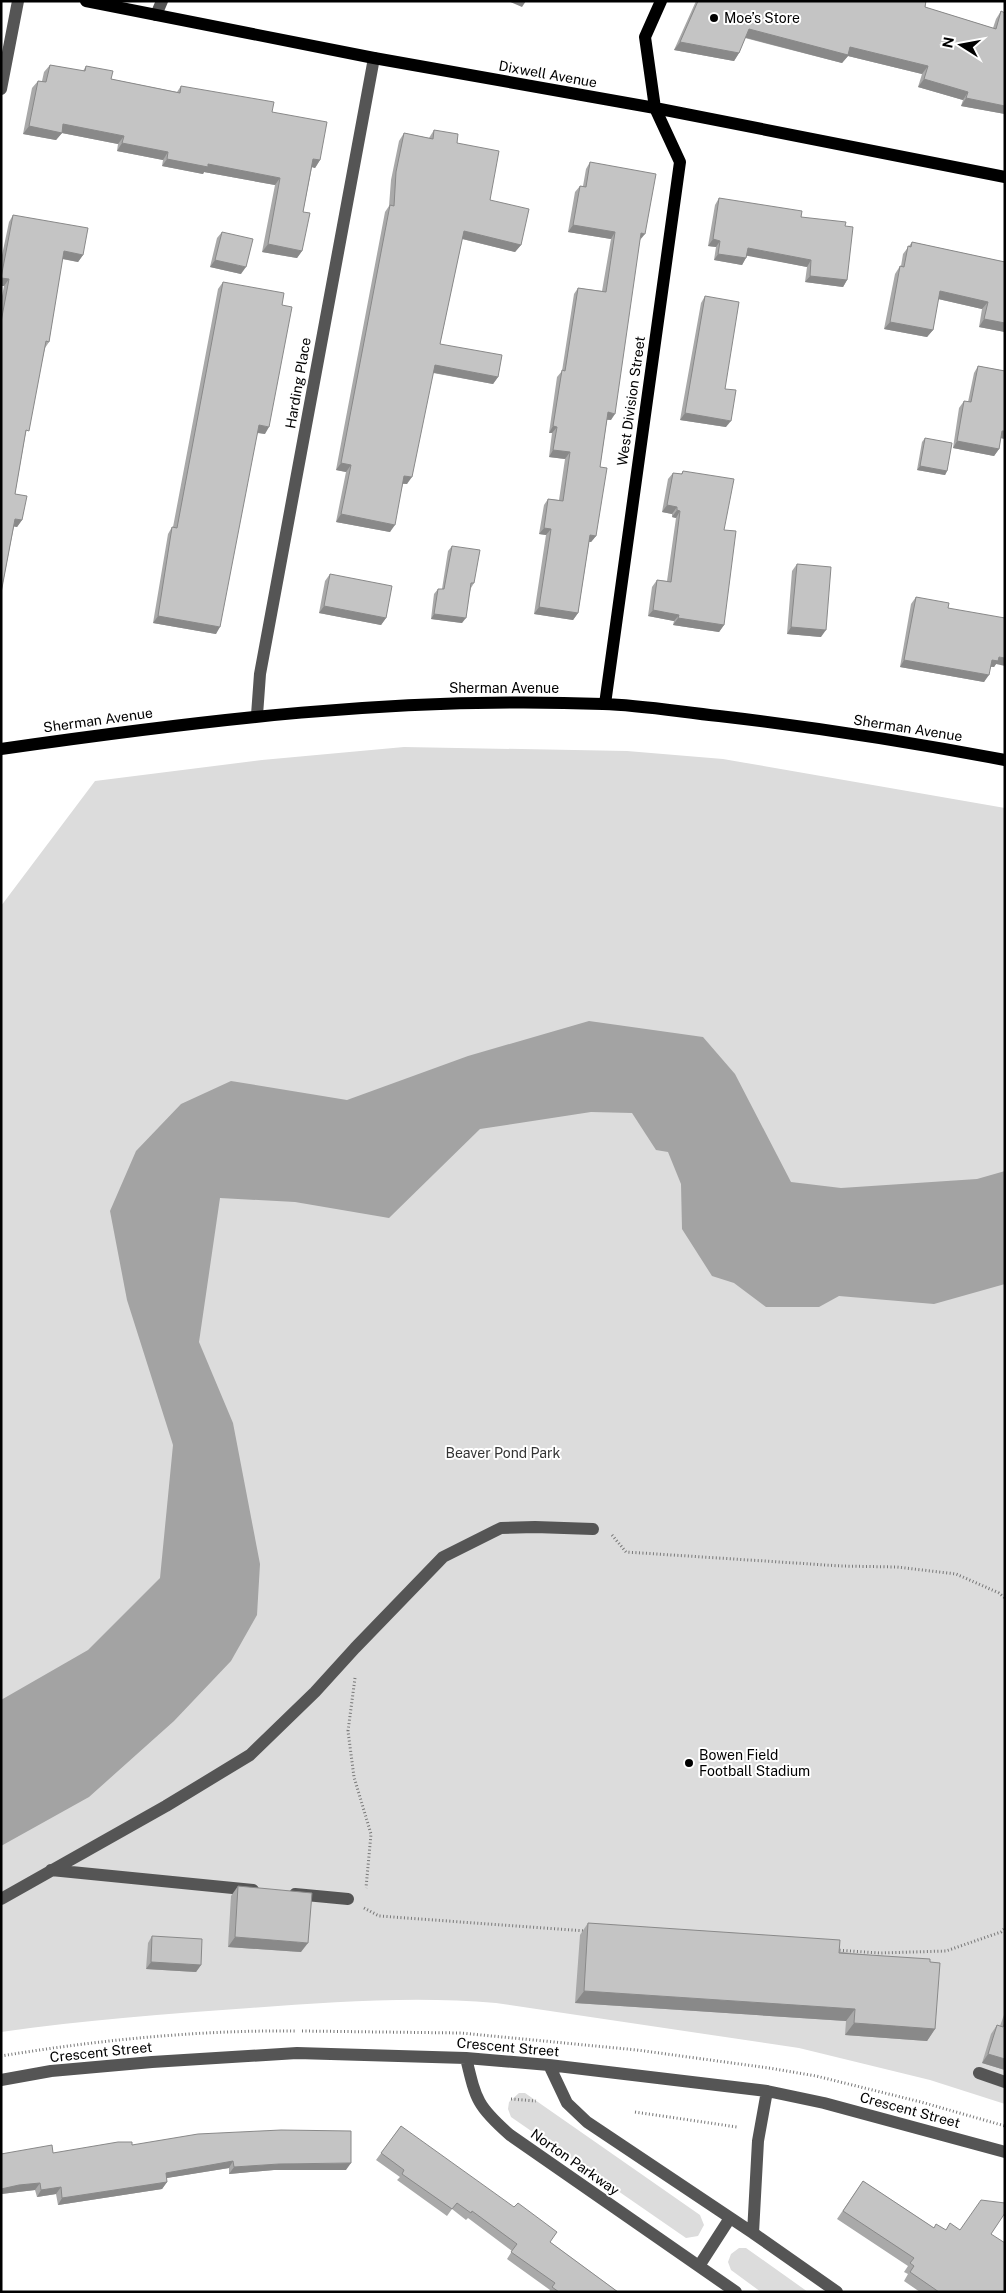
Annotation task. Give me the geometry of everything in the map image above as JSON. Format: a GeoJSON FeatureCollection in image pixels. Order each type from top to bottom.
{"type":"FeatureCollection","features":[{"type":"Feature","properties":{"kind":"main road","name":"Dixwell Avenue"},"geometry":{"type":"LineString","coordinates":[[86,1],[374,58],[655,108],[1005,177]]}},
{"type":"Feature","properties":{"kind":"main road","name":"West Division Street"},"geometry":{"type":"LineString","coordinates":[[605,704],[680,162],[655,108],[645,37],[661,1]]}},
{"type":"Feature","properties":{"kind":"main road","name":"Sherman Avenue"},"geometry":{"type":"LineString","coordinates":[[1,749],[257,715],[416,704],[496,702],[605,704],[784,724],[1005,760]]}},
{"type":"Feature","properties":{"kind":"street"},"geometry":{"type":"LineString","coordinates":[[1,89],[18,1]]}},
{"type":"Feature","properties":{"kind":"street"},"geometry":{"type":"LineString","coordinates":[[156,14],[162,1]]}},
{"type":"Feature","properties":{"kind":"street","name":"Harding Place"},"geometry":{"type":"LineString","coordinates":[[257,715],[260,674],[374,58]]}},
{"type":"Feature","properties":{"kind":"street"},"geometry":{"type":"LineString","coordinates":[[1,1900],[166,1806],[250,1755],[315,1692],[443,1557],[501,1528],[535,1526],[593,1529]]}},
{"type":"Feature","properties":{"kind":"street"},"geometry":{"type":"LineString","coordinates":[[51,1870],[348,1899]]}},
{"type":"Feature","properties":{"kind":"street","name":"Crescent Street"},"geometry":{"type":"LineString","coordinates":[[1,2080],[51,2071],[152,2062],[297,2053],[466,2058],[549,2065],[767,2091],[833,2105],[1005,2152]]}},
{"type":"Feature","properties":{"kind":"street","name":"Norton Parkway"},"geometry":{"type":"LineString","coordinates":[[466,2058],[476,2098],[488,2116],[510,2135],[736,2292]]}},
{"type":"Feature","properties":{"kind":"street"},"geometry":{"type":"LineString","coordinates":[[549,2065],[568,2103],[587,2122],[753,2232],[837,2292]]}},
{"type":"Feature","properties":{"kind":"street"},"geometry":{"type":"LineString","coordinates":[[978,2073],[1005,2082]]}},
{"type":"Feature","properties":{"kind":"street"},"geometry":{"type":"LineString","coordinates":[[753,2232],[758,2142],[767,2091]]}},
{"type":"Feature","properties":{"kind":"street"},"geometry":{"type":"LineString","coordinates":[[698,2266],[730,2218]]}},
{"type":"Feature","properties":{"kind":"path"},"geometry":{"type":"LineString","coordinates":[[593,1529],[611,1534],[626,1552],[842,1566],[897,1567],[946,1573],[964,1578],[999,1593],[1005,1598]]}},
{"type":"Feature","properties":{"kind":"path"},"geometry":{"type":"LineString","coordinates":[[355,1648],[356,1676],[348,1731],[354,1777],[371,1834],[366,1889]]}},
{"type":"Feature","properties":{"kind":"path"},"geometry":{"type":"LineString","coordinates":[[348,1899],[379,1916],[595,1932]]}},
{"type":"Feature","properties":{"kind":"path"},"geometry":{"type":"LineString","coordinates":[[364,1908],[365,1899]]}},
{"type":"Feature","properties":{"kind":"path"},"geometry":{"type":"LineString","coordinates":[[830,1950],[880,1954],[946,1950],[1003,1930]]}},
{"type":"Feature","properties":{"kind":"path"},"geometry":{"type":"LineString","coordinates":[[511,2099],[536,2101]]}},
{"type":"Feature","properties":{"kind":"path"},"geometry":{"type":"LineString","coordinates":[[635,2112],[737,2127]]}},
{"type":"Feature","properties":{"kind":"green space","name":"Beaver Pond Park"},"geometry":{"type":"Polygon","coordinates":[[[404,747],[627,751],[723,759],[1005,808],[1005,2104],[930,2080],[799,2048],[496,2003],[404,2000],[312,2004],[125,2018],[1,2032],[1,906],[95,781],[262,760],[404,747]]]}},
{"type":"Feature","properties":{"kind":"green space"},"geometry":{"type":"Polygon","coordinates":[[[519,2093],[525,2093],[700,2215],[704,2225],[698,2236],[686,2238],[511,2117],[508,2109],[509,2102],[519,2093]]]}},
{"type":"Feature","properties":{"kind":"green space"},"geometry":{"type":"Polygon","coordinates":[[[739,2248],[746,2248],[808,2292],[761,2292],[731,2270],[728,2262],[731,2254],[739,2248]]]}},
{"type":"Feature","properties":{"kind":"shaded area"},"geometry":{"type":"Polygon","coordinates":[[[589,1021],[703,1037],[735,1074],[791,1182],[841,1188],[977,1179],[1005,1171],[1005,1284],[934,1304],[839,1296],[819,1307],[766,1307],[734,1283],[712,1276],[682,1229],[681,1184],[668,1152],[656,1150],[632,1113],[591,1112],[480,1129],[389,1218],[295,1202],[220,1198],[199,1342],[233,1423],[260,1564],[257,1615],[231,1661],[174,1721],[89,1797],[1,1846],[1,1700],[88,1650],[160,1578],[173,1445],[127,1300],[110,1211],[136,1151],[181,1104],[231,1081],[347,1100],[468,1056],[589,1021]]]}},
{"type":"Feature","properties":{"kind":"building"},"geometry":{"type":"Polygon","coordinates":[[[698,1],[926,1],[925,7],[996,29],[1001,11],[1005,13],[1005,106],[966,98],[968,92],[924,79],[928,66],[850,47],[848,55],[749,29],[739,53],[680,42],[698,1]]]}},
{"type":"Feature","properties":{"kind":"building"},"geometry":{"type":"Polygon","coordinates":[[[50,65],[85,71],[86,66],[113,71],[111,79],[180,93],[181,86],[274,102],[272,112],[327,122],[320,160],[313,159],[303,212],[310,213],[302,251],[268,244],[280,178],[208,164],[208,167],[167,159],[168,152],[122,143],[124,136],[63,124],[62,133],[29,126],[38,81],[46,82],[50,65]]]}},
{"type":"Feature","properties":{"kind":"building"},"geometry":{"type":"Polygon","coordinates":[[[434,130],[458,134],[457,143],[499,151],[490,200],[529,209],[521,245],[464,231],[440,344],[502,355],[498,377],[435,365],[412,477],[404,476],[395,525],[341,514],[351,465],[341,463],[390,205],[394,206],[396,172],[404,133],[433,139],[434,130]]]}},
{"type":"Feature","properties":{"kind":"building"},"geometry":{"type":"Polygon","coordinates":[[[590,162],[656,174],[645,234],[641,233],[615,414],[608,412],[600,467],[607,468],[596,536],[590,535],[578,613],[539,607],[551,529],[544,528],[548,499],[563,501],[570,452],[553,450],[557,427],[553,426],[562,370],[565,371],[578,288],[606,292],[615,232],[573,225],[580,186],[586,187],[590,162]]]}},
{"type":"Feature","properties":{"kind":"building"},"geometry":{"type":"Polygon","coordinates":[[[719,198],[802,211],[801,217],[846,222],[845,226],[853,227],[847,280],[810,276],[811,260],[748,248],[746,258],[718,254],[720,241],[713,239],[719,198]]]}},
{"type":"Feature","properties":{"kind":"building"},"geometry":{"type":"Polygon","coordinates":[[[13,215],[88,228],[83,255],[64,251],[49,342],[46,341],[29,431],[26,430],[15,494],[27,496],[22,520],[15,519],[1,593],[1,322],[9,279],[1,278],[13,215]]]}},
{"type":"Feature","properties":{"kind":"building"},"geometry":{"type":"Polygon","coordinates":[[[222,232],[253,239],[246,267],[215,260],[222,232]]]}},
{"type":"Feature","properties":{"kind":"building"},"geometry":{"type":"Polygon","coordinates":[[[912,242],[1005,262],[1005,323],[984,319],[988,302],[940,291],[933,330],[890,322],[900,266],[904,267],[908,246],[911,247],[912,242]]]}},
{"type":"Feature","properties":{"kind":"building"},"geometry":{"type":"Polygon","coordinates":[[[223,282],[284,293],[282,305],[292,307],[269,427],[259,425],[220,627],[158,616],[172,527],[177,528],[223,282]]]}},
{"type":"Feature","properties":{"kind":"building"},"geometry":{"type":"Polygon","coordinates":[[[705,296],[739,302],[725,389],[736,390],[731,421],[685,413],[705,296]]]}},
{"type":"Feature","properties":{"kind":"building"},"geometry":{"type":"Polygon","coordinates":[[[978,366],[1005,371],[1005,431],[1002,431],[999,449],[957,441],[964,401],[971,402],[978,366]]]}},
{"type":"Feature","properties":{"kind":"building"},"geometry":{"type":"Polygon","coordinates":[[[925,438],[952,443],[947,471],[920,466],[925,438]]]}},
{"type":"Feature","properties":{"kind":"building"},"geometry":{"type":"Polygon","coordinates":[[[683,471],[734,479],[724,530],[736,531],[724,625],[678,618],[679,615],[653,610],[657,580],[671,582],[680,511],[677,510],[677,507],[667,505],[673,473],[682,474],[683,471]]]}},
{"type":"Feature","properties":{"kind":"building"},"geometry":{"type":"Polygon","coordinates":[[[452,546],[480,550],[474,583],[471,583],[466,618],[434,614],[438,589],[444,589],[452,546]]]}},
{"type":"Feature","properties":{"kind":"building"},"geometry":{"type":"Polygon","coordinates":[[[797,564],[831,567],[826,630],[791,627],[797,564]]]}},
{"type":"Feature","properties":{"kind":"building"},"geometry":{"type":"Polygon","coordinates":[[[330,574],[392,586],[386,618],[324,606],[330,574]]]}},
{"type":"Feature","properties":{"kind":"building"},"geometry":{"type":"Polygon","coordinates":[[[916,597],[949,603],[948,608],[1005,618],[1005,658],[999,657],[998,661],[992,660],[989,675],[904,660],[916,597]]]}},
{"type":"Feature","properties":{"kind":"building"},"geometry":{"type":"Polygon","coordinates":[[[238,1886],[312,1893],[308,1943],[235,1937],[238,1886]]]}},
{"type":"Feature","properties":{"kind":"building"},"geometry":{"type":"Polygon","coordinates":[[[588,1923],[840,1940],[839,1953],[930,1959],[930,1962],[940,1963],[935,2029],[854,2023],[855,2009],[584,1991],[588,1923]]]}},
{"type":"Feature","properties":{"kind":"building"},"geometry":{"type":"Polygon","coordinates":[[[152,1936],[202,1939],[201,1965],[151,1962],[152,1936]]]}},
{"type":"Feature","properties":{"kind":"building"},"geometry":{"type":"Polygon","coordinates":[[[1005,2023],[1005,2059],[988,2054],[997,2025],[1003,2027],[1005,2023]]]}},
{"type":"Feature","properties":{"kind":"building"},"geometry":{"type":"Polygon","coordinates":[[[401,2126],[514,2207],[518,2203],[557,2232],[550,2242],[618,2292],[559,2292],[552,2287],[555,2283],[511,2252],[517,2244],[472,2211],[471,2213],[457,2203],[452,2209],[402,2174],[404,2170],[381,2153],[401,2126]]]}},
{"type":"Feature","properties":{"kind":"building"},"geometry":{"type":"Polygon","coordinates":[[[281,2130],[351,2131],[351,2163],[234,2167],[233,2161],[166,2173],[167,2182],[62,2198],[61,2187],[41,2190],[40,2183],[1,2189],[1,2154],[52,2145],[53,2153],[118,2142],[132,2142],[132,2145],[198,2134],[281,2130]]]}},
{"type":"Feature","properties":{"kind":"building"},"geometry":{"type":"Polygon","coordinates":[[[863,2181],[934,2228],[936,2224],[946,2230],[950,2223],[960,2230],[981,2200],[1005,2203],[1005,2213],[991,2234],[1005,2243],[1005,2292],[939,2292],[910,2272],[914,2266],[910,2263],[914,2258],[843,2211],[863,2181]]]}},
{"type":"Feature","properties":{"kind":"place","name":"Moe’s Store"},"geometry":{"type":"Point","coordinates":[714,18]}},
{"type":"Feature","properties":{"kind":"place","name":"Bowen Field Football Stadium"},"geometry":{"type":"Point","coordinates":[689,1763]}}]}
